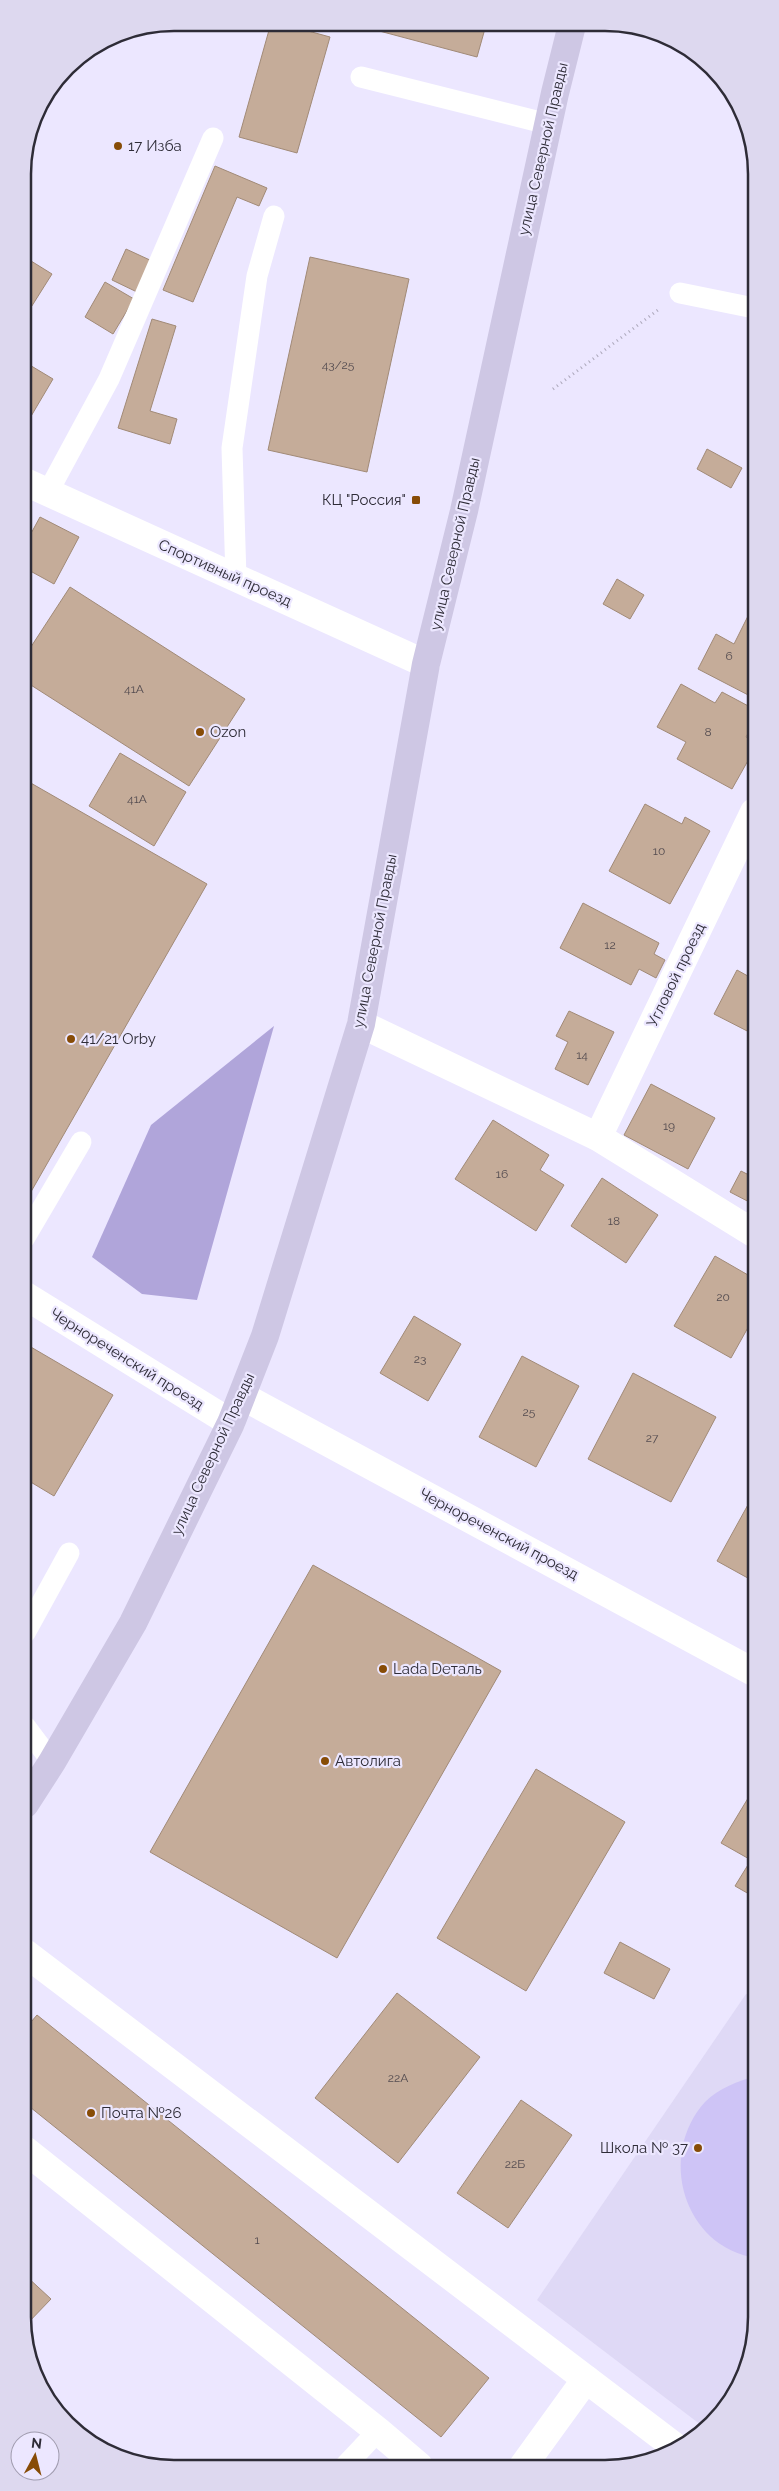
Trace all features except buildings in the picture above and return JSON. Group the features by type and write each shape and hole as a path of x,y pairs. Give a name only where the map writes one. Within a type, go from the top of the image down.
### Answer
{"main road":[{"name":"улица Северной Правды","path":"31,1794 133,1623 231,1423 265,1336 361,1024 426,664 464,511 548,124 571,31"}],"street":[{"name":"Спортивный проезд","path":"32,485 426,664"},
{"name":"Угловой проезд","path":"598,1137 748,825"},
{"path":"361,1024 598,1137 748,1229"},
{"name":"Чернореченский проезд","path":"31,1300 231,1423"},
{"name":"Чернореченский проезд","path":"242,1396 747,1666"},
{"path":"31,1958 671,2443"},
{"path":"31,2155 412,2460"},
{"path":"526,2460 586,2379"}],"lane":[{"path":"361,78 548,124"},
{"path":"48,492 109,379 213,138"},
{"path":"236,578 232,448 256,276 274,216"},
{"path":"680,293 748,307"},
{"path":"32,1226 81,1142"},
{"path":"31,1620 69,1553"},
{"path":"31,1734 52,1762"},
{"path":"351,2460 378,2431"}],"path":[{"path":"553,389 680,293"}],"shaded area":[{"path":"274,1026 197,1300 142,1294 92,1257 151,1125"},
{"name":"Школа № 37","path":"747,1994 747,2326 743,2354 729,2388 718,2404 699,2424 537,2300"},
{"path":"747,2079 747,2255 731,2250 710,2236 695,2218 685,2196 681,2172 682,2147 690,2123 705,2102 716,2093"}],"place":[{"name":"17 Изба","path":"118,146"},
{"name":"КЦ \"Россия\"","path":"416,500"},
{"name":"Ozon","path":"200,732"},
{"name":"41/21 Orby","path":"71,1039"},
{"name":"Lada Dеталь","path":"383,1669"},
{"name":"Автолига","path":"325,1761"},
{"name":"Почта №26","path":"91,2113"},
{"name":"Школа № 37","path":"698,2148"}]}
